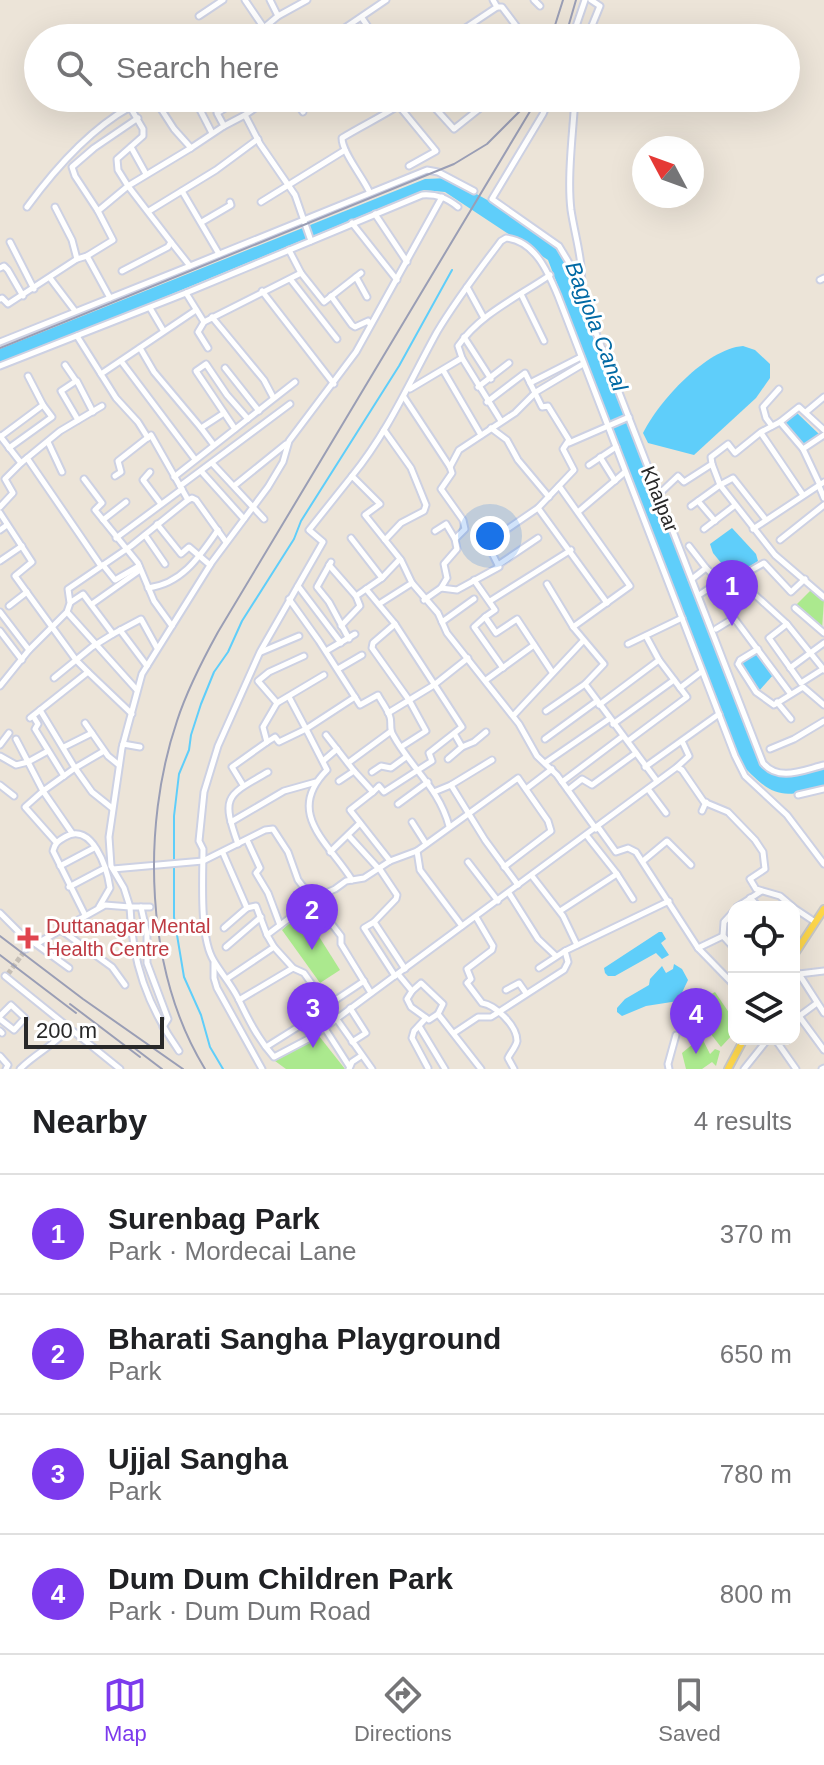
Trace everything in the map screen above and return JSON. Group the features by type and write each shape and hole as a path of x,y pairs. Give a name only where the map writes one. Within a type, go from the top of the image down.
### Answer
{"main road":[{"path":"800,940 824,909"},
{"path":"728,1069 741,1045"}],"street":[{"path":"199,16 223,0"},
{"path":"245,0 261,24"},
{"path":"270,0 278,16"},
{"path":"269,24 307,0"},
{"path":"354,24 386,0"},
{"path":"493,0 497,7"},
{"path":"534,0 540,6"},
{"path":"578,24 588,0 600,6 593,24"},
{"path":"472,24 497,7 502,7 515,24"},
{"path":"362,18 366,24"},
{"path":"27,207 71,155 104,124 122,112"},
{"path":"134,112 145,133 121,154 116,164 128,186 190,266"},
{"path":"163,112 191,148"},
{"path":"201,112 212,133"},
{"path":"219,112 224,126"},
{"path":"98,211 146,174 249,112"},
{"path":"369,191 359,169 345,150 342,138 388,112"},
{"path":"404,112 436,151 409,166"},
{"path":"439,112 456,129 476,112"},
{"name":"Khalpar","path":"544,112 492,199 559,246 568,261 763,763 775,774 783,775 824,765"},
{"path":"574,112 571,209 583,271 581,294"},
{"path":"245,115 301,207 310,240"},
{"path":"1,297 8,304 77,259 113,240 72,167 138,118"},
{"path":"149,211 258,139"},
{"path":"131,147 146,174"},
{"path":"261,202 345,150"},
{"path":"0,342 427,170 438,172 474,191"},
{"path":"182,191 219,254"},
{"path":"0,366 150,308 422,195 442,197 458,207"},
{"path":"234,486 289,441 334,384 356,352 442,197"},
{"path":"201,223 231,205 230,202"},
{"path":"55,207 72,240 77,259"},
{"path":"375,214 407,262"},
{"path":"352,223 397,280"},
{"path":"682,741 689,756 677,767 312,1037 274,1057 262,1068 217,988 203,909 203,849 199,841 208,773 260,652 323,542 309,530 369,454 406,394 439,329 467,287 501,241 510,237 541,259 550,275 701,672 745,776 787,815 824,864"},
{"path":"10,242 34,289"},
{"path":"122,271 168,247 171,242"},
{"path":"289,250 301,273 324,302 359,275 367,297"},
{"path":"87,256 110,298"},
{"path":"0,268 4,266 8,270 23,296"},
{"path":"208,348 198,332 204,322 301,273"},
{"path":"501,421 457,348 484,318 550,275"},
{"path":"50,278 75,311"},
{"path":"291,280 337,339"},
{"path":"467,287 484,318"},
{"path":"262,291 334,384"},
{"path":"186,293 204,322"},
{"path":"521,294 544,341"},
{"path":"331,296 352,325 355,327 368,321 370,324"},
{"path":"150,308 163,330"},
{"path":"101,374 196,310"},
{"path":"212,317 264,380 273,398"},
{"path":"77,336 148,438"},
{"path":"464,337 491,379"},
{"path":"140,348 154,372 213,444"},
{"path":"530,383 581,357"},
{"path":"406,394 462,358"},
{"path":"121,361 194,458"},
{"path":"478,387 509,363"},
{"path":"235,429 196,371 206,364 248,419"},
{"path":"450,467 459,450 521,408 536,392 583,364"},
{"path":"65,365 93,412"},
{"path":"225,368 259,411"},
{"path":"443,370 481,435"},
{"path":"487,402 525,373 542,407 548,406 569,443"},
{"path":"9,448 52,417 28,376"},
{"path":"76,381 61,391 78,420"},
{"path":"174,477 194,458 295,382"},
{"path":"772,426 763,407 779,389"},
{"path":"406,394 450,467 452,473 441,489 466,526 455,539"},
{"path":"806,412 824,397"},
{"path":"116,538 290,404"},
{"path":"21,463 0,437 43,405"},
{"path":"102,406 60,431 3,479 13,493 0,510 32,562 15,576 76,660 132,714"},
{"path":"803,449 824,432 799,407 735,453 728,444 711,457 720,485 734,506 775,555 824,597"},
{"path":"201,428 224,413"},
{"path":"498,565 487,543 538,508 574,470 563,449 569,443 629,417"},
{"path":"780,422 803,449 821,484 824,498"},
{"path":"491,428 507,440 518,460 549,497"},
{"path":"384,430 411,468 426,505 424,511 401,523 385,540"},
{"path":"761,432 803,495"},
{"path":"115,476 121,472 118,461 151,435 188,500"},
{"path":"179,1051 163,1027 134,957 130,907 113,869 109,837 119,765 137,690 147,666 210,565 283,462 289,441"},
{"path":"48,442 62,472"},
{"path":"589,465 616,447"},
{"path":"600,457 615,481"},
{"path":"27,458 115,580 140,568"},
{"path":"212,463 264,519"},
{"path":"658,495 678,476 684,482 712,464"},
{"path":"201,471 244,519"},
{"path":"150,472 143,480 161,504"},
{"path":"578,512 625,472"},
{"path":"352,476 380,504 365,515 400,559 412,583 447,633 513,716 537,756 552,769 616,852 630,848 643,861 698,948 728,979"},
{"path":"691,506 733,478 766,520"},
{"path":"84,479 102,503 95,510 140,568 148,588 172,626"},
{"path":"753,529 821,484"},
{"path":"559,486 630,586 573,627"},
{"path":"0,686 29,650 67,612 70,603 68,589 125,550 188,500 194,498 226,542"},
{"path":"698,501 715,521"},
{"path":"103,520 126,502"},
{"path":"780,540 824,505"},
{"path":"704,529 734,506"},
{"path":"538,508 607,603"},
{"path":"157,524 181,554 189,547 210,565"},
{"path":"424,600 441,588 447,578 444,564 457,549 446,524 435,531"},
{"path":"0,530 7,525"},
{"path":"148,588 177,578 200,557 218,530"},
{"path":"145,535 165,564"},
{"path":"351,538 382,578"},
{"path":"441,588 457,590 499,567 538,538"},
{"path":"0,561 22,546"},
{"path":"689,546 729,590 748,572 764,563 791,592 805,579"},
{"path":"490,601 571,550"},
{"path":"356,596 382,578 400,559"},
{"path":"341,626 360,606 356,596 330,564 317,587 329,602 341,626 349,639"},
{"path":"92,604 140,568"},
{"path":"692,579 706,568"},
{"path":"474,580 495,610 474,627 503,668"},
{"path":"699,595 720,581"},
{"path":"379,604 412,583"},
{"path":"546,711 585,684 604,664 573,627 547,584"},
{"path":"297,586 341,643"},
{"path":"366,589 395,624 462,724 461,730 429,753 432,761 384,792 379,786 350,810 390,861"},
{"path":"9,606 27,592"},
{"path":"753,593 787,624 824,669 801,683 769,638 787,624"},
{"path":"70,603 83,594 113,634"},
{"path":"289,599 360,705 378,695 391,718 390,732 441,802 449,826"},
{"path":"442,622 474,599"},
{"path":"795,608 824,633"},
{"path":"0,612 29,650"},
{"path":"67,612 137,690"},
{"path":"485,617 496,633 517,619 552,672"},
{"path":"628,644 682,618"},
{"path":"716,629 734,618 790,693"},
{"path":"54,678 95,646 141,619 157,648"},
{"path":"395,624 373,643 372,648 409,700 426,731 401,747"},
{"path":"120,630 147,666"},
{"path":"0,631 22,660"},
{"path":"326,651 355,634"},
{"path":"260,652 299,636"},
{"path":"562,782 687,697 659,660 646,636"},
{"path":"513,716 584,641"},
{"path":"790,668 824,643"},
{"path":"486,680 534,645"},
{"path":"758,649 740,660 738,666 756,692 772,704 803,687 824,705"},
{"path":"338,669 362,655"},
{"path":"277,703 258,681 269,672 304,656"},
{"path":"388,713 434,685 468,658"},
{"path":"545,739 659,660"},
{"path":"64,776 35,729 38,724 31,717 88,672"},
{"path":"680,688 701,672"},
{"path":"267,742 263,727 277,703 324,675"},
{"path":"545,763 674,680"},
{"path":"585,684 657,781"},
{"path":"289,697 327,770 316,782 310,796 311,819 321,841 341,862 352,881"},
{"path":"243,785 232,767 275,737 279,742 306,729 355,697"},
{"path":"777,702 791,719"},
{"path":"40,710 92,792 112,808"},
{"path":"645,767 720,714"},
{"path":"770,749 824,721"},
{"path":"85,723 111,760 119,765"},
{"path":"348,763 390,732"},
{"path":"448,759 486,732"},
{"path":"0,745 9,733"},
{"path":"64,747 92,733"},
{"path":"326,735 373,792"},
{"path":"455,735 462,747"},
{"path":"16,739 43,791 72,833"},
{"path":"123,744 140,747"},
{"path":"323,761 337,749"},
{"path":"0,756 16,765 48,751"},
{"path":"56,842 25,807 75,768 104,751"},
{"path":"568,790 582,779 592,785 636,753"},
{"path":"372,772 381,766 391,768 406,757"},
{"path":"433,792 451,785 492,760"},
{"path":"677,767 706,802 728,812 763,852 765,869 750,879 760,892 780,896 786,901"},
{"path":"526,789 552,769"},
{"path":"339,781 354,771"},
{"path":"238,844 227,811 233,794 268,772"},
{"path":"267,935 313,900 346,881 417,851 518,778 548,821 551,831 504,867"},
{"path":"231,822 284,791 316,782"},
{"path":"398,804 428,782"},
{"path":"0,785 14,796"},
{"path":"451,785 518,885"},
{"path":"648,789 666,813"},
{"path":"798,795 824,789"},
{"path":"702,811 706,802"},
{"path":"412,822 426,844"},
{"path":"330,852 360,823"},
{"path":"113,869 203,861 265,830 273,829 288,852 298,880 341,936 341,944 371,993"},
{"path":"85,915 53,851 56,842 72,833 82,833 105,868 110,888 98,909"},
{"path":"348,835 379,868 397,895 374,922 364,928 396,975 412,991"},
{"path":"587,836 633,899"},
{"path":"247,840 260,868 256,873 268,893 280,925"},
{"path":"643,861 667,841 691,865"},
{"path":"59,866 94,848"},
{"path":"417,851 420,870 462,926"},
{"path":"223,852 247,908"},
{"path":"468,862 498,901"},
{"path":"69,887 105,868"},
{"path":"560,911 617,874"},
{"path":"532,876 560,911 577,945"},
{"path":"746,901 760,892"},
{"path":"509,893 538,939 556,956"},
{"path":"750,898 753,901"},
{"path":"539,968 565,951 669,901"},
{"path":"224,928 254,904 274,947 293,968 304,973 372,1069"},
{"path":"26,949 105,905 150,907"},
{"path":"141,907 147,934 147,963 168,1019 163,1027"},
{"path":"800,912 815,922"},
{"path":"0,913 20,933 69,968"},
{"path":"226,947 262,916"},
{"path":"476,917 493,946 467,969 471,976 467,983 482,1003 491,1004 500,1011 516,1035 516,1044 508,1058 514,1069"},
{"path":"728,918 724,922 723,936 728,941"},
{"path":"374,922 405,969"},
{"path":"61,930 112,967 125,985"},
{"path":"698,948 723,936"},
{"path":"228,978 274,947"},
{"path":"454,1033 478,1017 491,1017 567,967 565,951"},
{"path":"214,963 228,978 274,1057"},
{"path":"239,1000 293,968"},
{"path":"800,972 824,971"},
{"path":"798,973 824,1013"},
{"path":"4,976 120,1069"},
{"path":"328,1005 364,981"},
{"path":"421,983 432,990 444,1005 438,1014 429,1020 407,1002 412,991 421,983"},
{"path":"506,990 519,983 526,993"},
{"path":"800,1016 820,1004"},
{"path":"11,1005 25,1018 14,1030 0,1018 11,1005"},
{"path":"350,1008 366,1033 352,1042"},
{"path":"438,1014 478,1068"},
{"path":"426,1018 412,1038 428,1068"},
{"path":"800,1023 824,1050"},
{"path":"266,1047 301,1025 312,1037"},
{"path":"419,1026 445,1069"},
{"path":"324,1027 349,1068 361,1056"},
{"path":"0,1056 7,1067 20,1069 69,1028"},
{"path":"669,1069 676,1035"},
{"path":"746,1068 763,1045"},
{"path":"779,1045 796,1069"}],"green space":[{"path":"812,589 824,599 822,630 796,605"},
{"path":"303,911 340,970 320,983 282,930"},
{"path":"715,992 728,1011 728,1039 721,1047 689,1006"},
{"path":"319,1036 345,1069 286,1069 275,1061"},
{"path":"699,1039 703,1040 710,1054 715,1049 720,1051 716,1066 712,1062 702,1069 686,1069 682,1053"}],"water":[{"path":"448,178 546,233 566,253 761,764 784,775 824,767 824,787 797,793 778,792 762,784 742,765 548,260 445,192 424,190 0,365 0,349 425,179"},
{"path":"743,346 755,350 770,364 770,378 756,398 694,455 648,443 643,433 672,392 714,356"},
{"path":"797,413 820,435 804,447 784,424"},
{"path":"732,528 756,554 758,561 730,574 713,553 710,544"},
{"path":"756,652 774,674 758,692 738,664"},
{"path":"659,932 666,939 661,943 669,955 662,959 656,953 615,976 605,973 604,968"},
{"path":"674,964 682,969 688,980 678,1001 646,1006 622,1016 617,1012 625,999 649,985 650,979 662,966 666,973 673,969"}],"waterway":[{"path":"223,1069 210,1047 201,1015 184,977 174,917 174,816 179,774 214,672 294,539 301,521 399,366 452,270"}],"tunnel":[{"path":"8,974 26,949"}],"railway":[{"path":"555,24 563,0"},
{"path":"569,24 576,0"},
{"path":"0,348 454,164 487,144 519,112"},
{"path":"205,1069 185,1030 170,988 160,944 155,898 154,852 158,806 165,762 177,721 195,676 218,632 530,112"},
{"path":"0,936 183,1069"},
{"path":"0,955 76,1013"},
{"path":"70,1004 140,1057"},
{"path":"133,1047 162,1069"}],"place":[{"name":"Surenbag Park","path":"732,626"},
{"name":"Duttanagar Mental Health Centre","path":"28,938"},
{"name":"Bharati Sangha Playground","path":"312,950"},
{"name":"Ujjal Sangha","path":"313,1048"},
{"name":"Dum Dum Children Park","path":"696,1054"}],"water label":[{"name":"Bagjola Canal","path":"597,326"}]}
